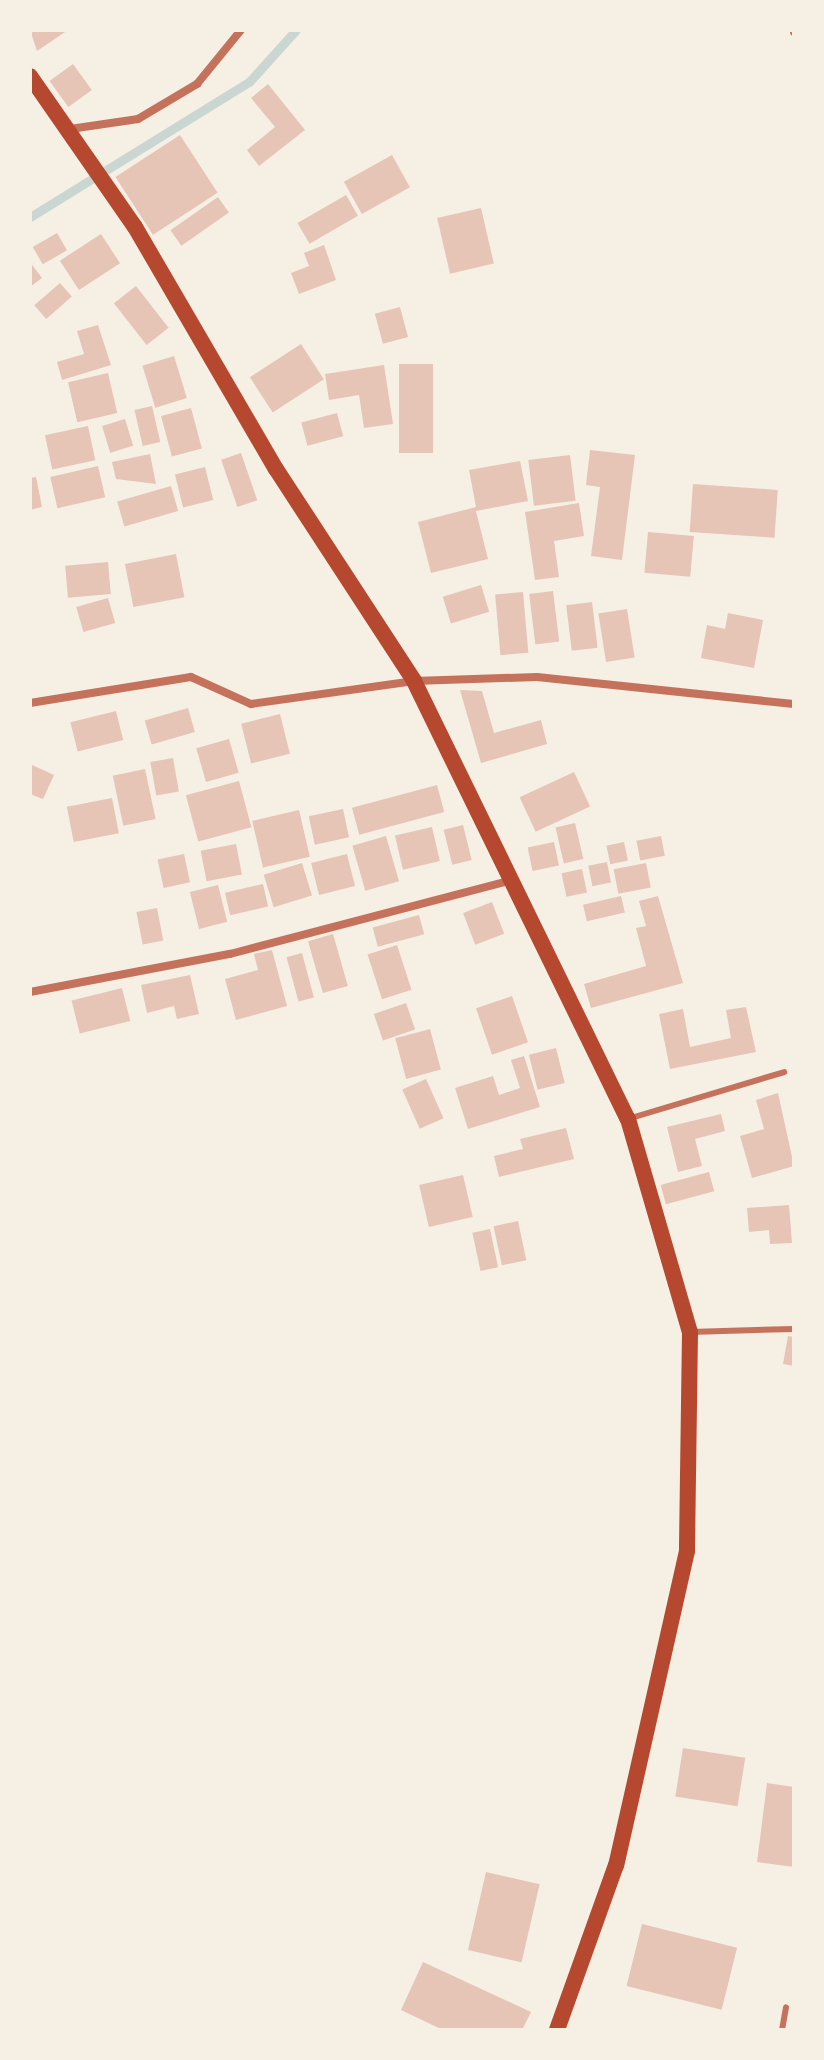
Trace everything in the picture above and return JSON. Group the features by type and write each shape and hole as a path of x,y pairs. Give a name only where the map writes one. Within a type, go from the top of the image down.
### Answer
{"main road":[{"path":"30,76 88,153 135,227 276,469 414,681 516,879 628,1119 690,1332 687,1551 616,1865 557,2030"}],"street":[{"path":"70,129 138,119 197,84 241,30"},
{"path":"30,703 179,677 251,704 414,681 537,677 794,704"},
{"path":"30,992 230,954 516,879"}],"lane":[{"path":"628,1119 784,1072"},
{"path":"690,1332 794,1329"},
{"path":"782,2030 786,2007"}],"building":[{"path":"30,30 68,30 37,51"},
{"path":"73,64 92,90 68,107 50,81"},
{"path":"268,84 305,130 259,166 247,150 275,127 251,98"},
{"path":"180,135 218,193 153,235 115,177"},
{"path":"392,155 410,187 362,214 344,182"},
{"path":"346,195 358,216 310,244 298,223"},
{"path":"218,197 229,213 181,246 170,230"},
{"path":"481,208 494,264 450,274 437,218"},
{"path":"57,233 67,250 43,264 33,247"},
{"path":"101,234 120,263 79,290 60,261"},
{"path":"324,245 336,280 299,294 291,273 309,266 304,253"},
{"path":"30,262 42,278 30,287"},
{"path":"60,283 72,297 46,319 34,305"},
{"path":"136,286 169,328 147,345 114,303"},
{"path":"400,307 408,337 383,344 375,314"},
{"path":"98,325 111,365 62,380 57,362 84,354 77,331"},
{"path":"301,344 324,379 273,412 250,377"},
{"path":"174,356 187,398 155,408 142,366"},
{"path":"399,364 433,364 433,453 399,453"},
{"path":"384,365 393,424 364,428 359,395 329,400 325,374"},
{"path":"108,373 117,413 77,422 68,382"},
{"path":"152,406 160,442 143,446 134,410"},
{"path":"191,408 202,449 172,457 161,416"},
{"path":"337,413 343,436 307,446 301,423"},
{"path":"125,419 133,446 110,453 102,426"},
{"path":"88,426 95,460 52,469 45,435"},
{"path":"590,450 635,455 622,560 591,556 600,487 586,485"},
{"path":"241,453 257,500 237,507 221,460"},
{"path":"150,454 156,484 116,479 112,462"},
{"path":"570,455 576,501 534,506 528,460"},
{"path":"520,461 528,501 476,511 488,559 431,573 418,522 476,507 469,470"},
{"path":"98,466 105,497 57,508 50,477"},
{"path":"205,467 213,500 183,507 175,474"},
{"path":"36,477 42,507 30,510 30,478"},
{"path":"693,484 778,490 774,538 690,532"},
{"path":"171,486 178,511 124,526 117,501"},
{"path":"579,503 584,536 554,541 559,577 535,580 525,512"},
{"path":"648,532 694,536 690,577 644,573"},
{"path":"176,554 184,597 133,607 125,564"},
{"path":"108,562 111,594 68,598 65,566"},
{"path":"481,585 489,612 451,623 443,597"},
{"path":"553,591 559,642 535,645 529,594"},
{"path":"523,592 528,653 500,655 495,594"},
{"path":"108,598 115,623 83,632 76,607"},
{"path":"592,602 598,648 572,651 566,605"},
{"path":"627,609 635,657 606,662 598,614"},
{"path":"728,613 763,620 754,668 701,658 707,625 725,629"},
{"path":"460,690 482,691 494,733 541,720 547,744 481,763"},
{"path":"188,708 195,732 152,744 145,720"},
{"path":"116,711 123,740 78,751 70,722"},
{"path":"280,714 290,754 251,763 241,724"},
{"path":"229,739 239,773 206,782 196,748"},
{"path":"173,758 179,791 156,795 150,762"},
{"path":"30,764 54,775 43,799 30,794"},
{"path":"145,769 156,819 123,826 113,776"},
{"path":"574,772 590,806 536,832 520,797"},
{"path":"239,781 251,827 198,842 186,795"},
{"path":"437,785 444,812 359,835 352,808"},
{"path":"112,798 119,833 74,842 67,807"},
{"path":"343,809 349,837 315,845 309,816"},
{"path":"299,810 310,857 263,868 252,821"},
{"path":"575,823 583,859 564,864 556,827"},
{"path":"463,825 472,860 452,865 444,830"},
{"path":"432,827 440,861 403,870 395,836"},
{"path":"386,836 399,881 365,891 352,846"},
{"path":"661,836 665,856 640,860 636,841"},
{"path":"554,842 559,865 533,871 528,848"},
{"path":"624,842 628,861 610,864 606,846"},
{"path":"236,844 242,874 207,881 201,851"},
{"path":"184,854 190,882 164,888 158,860"},
{"path":"347,854 355,886 319,895 311,863"},
{"path":"607,862 611,883 592,886 588,866"},
{"path":"302,863 312,896 274,907 264,875"},
{"path":"646,863 651,888 618,894 614,869"},
{"path":"582,869 587,892 566,897 561,873"},
{"path":"263,884 268,906 230,915 225,893"},
{"path":"218,885 227,922 199,929 190,892"},
{"path":"621,896 625,913 587,921 583,905"},
{"path":"658,896 683,983 591,1008 584,984 646,966 636,928 646,926 639,901"},
{"path":"492,902 504,934 475,945 463,913"},
{"path":"157,908 163,940 143,944 136,912"},
{"path":"419,915 424,934 378,947 373,927"},
{"path":"333,934 348,986 323,993 308,941"},
{"path":"397,945 412,990 382,999 368,955"},
{"path":"272,950 287,1006 236,1020 225,979 258,970 254,954"},
{"path":"302,953 314,997 298,1002 287,957"},
{"path":"190,975 199,1014 177,1019 174,1006 147,1013 141,985"},
{"path":"122,988 130,1021 80,1034 72,1001"},
{"path":"512,996 528,1042 492,1055 476,1008"},
{"path":"406,1003 415,1029 383,1041 374,1014"},
{"path":"746,1007 756,1052 670,1069 659,1014 683,1009 690,1047 731,1038 726,1010"},
{"path":"430,1029 441,1070 406,1079 395,1038"},
{"path":"556,1048 565,1083 538,1090 529,1055"},
{"path":"524,1056 540,1107 468,1129 455,1088 493,1076 499,1095 520,1088 511,1060"},
{"path":"426,1079 443,1118 420,1129 402,1090"},
{"path":"778,1093 794,1166 752,1178 740,1136 764,1129 756,1100"},
{"path":"721,1114 725,1131 695,1139 702,1166 678,1172 667,1127"},
{"path":"566,1128 574,1159 499,1177 494,1156 523,1149 520,1139"},
{"path":"709,1172 714,1191 666,1204 661,1185"},
{"path":"463,1175 473,1217 429,1227 419,1185"},
{"path":"789,1205 792,1243 770,1244 769,1230 749,1232 747,1208"},
{"path":"518,1221 526,1260 502,1265 494,1226"},
{"path":"490,1229 498,1267 481,1271 472,1233"},
{"path":"788,1336 794,1337 794,1366 783,1364"},
{"path":"683,1748 745,1758 738,1806 675,1796"},
{"path":"767,1783 794,1787 794,1867 757,1862"},
{"path":"486,1872 540,1884 522,1962 468,1950"},
{"path":"642,1924 737,1948 722,2010 627,1986"},
{"path":"423,1962 531,2012 522,2030 443,2030 401,2010"}],"waterway":[{"path":"30,217 249,82 296,30"}]}
